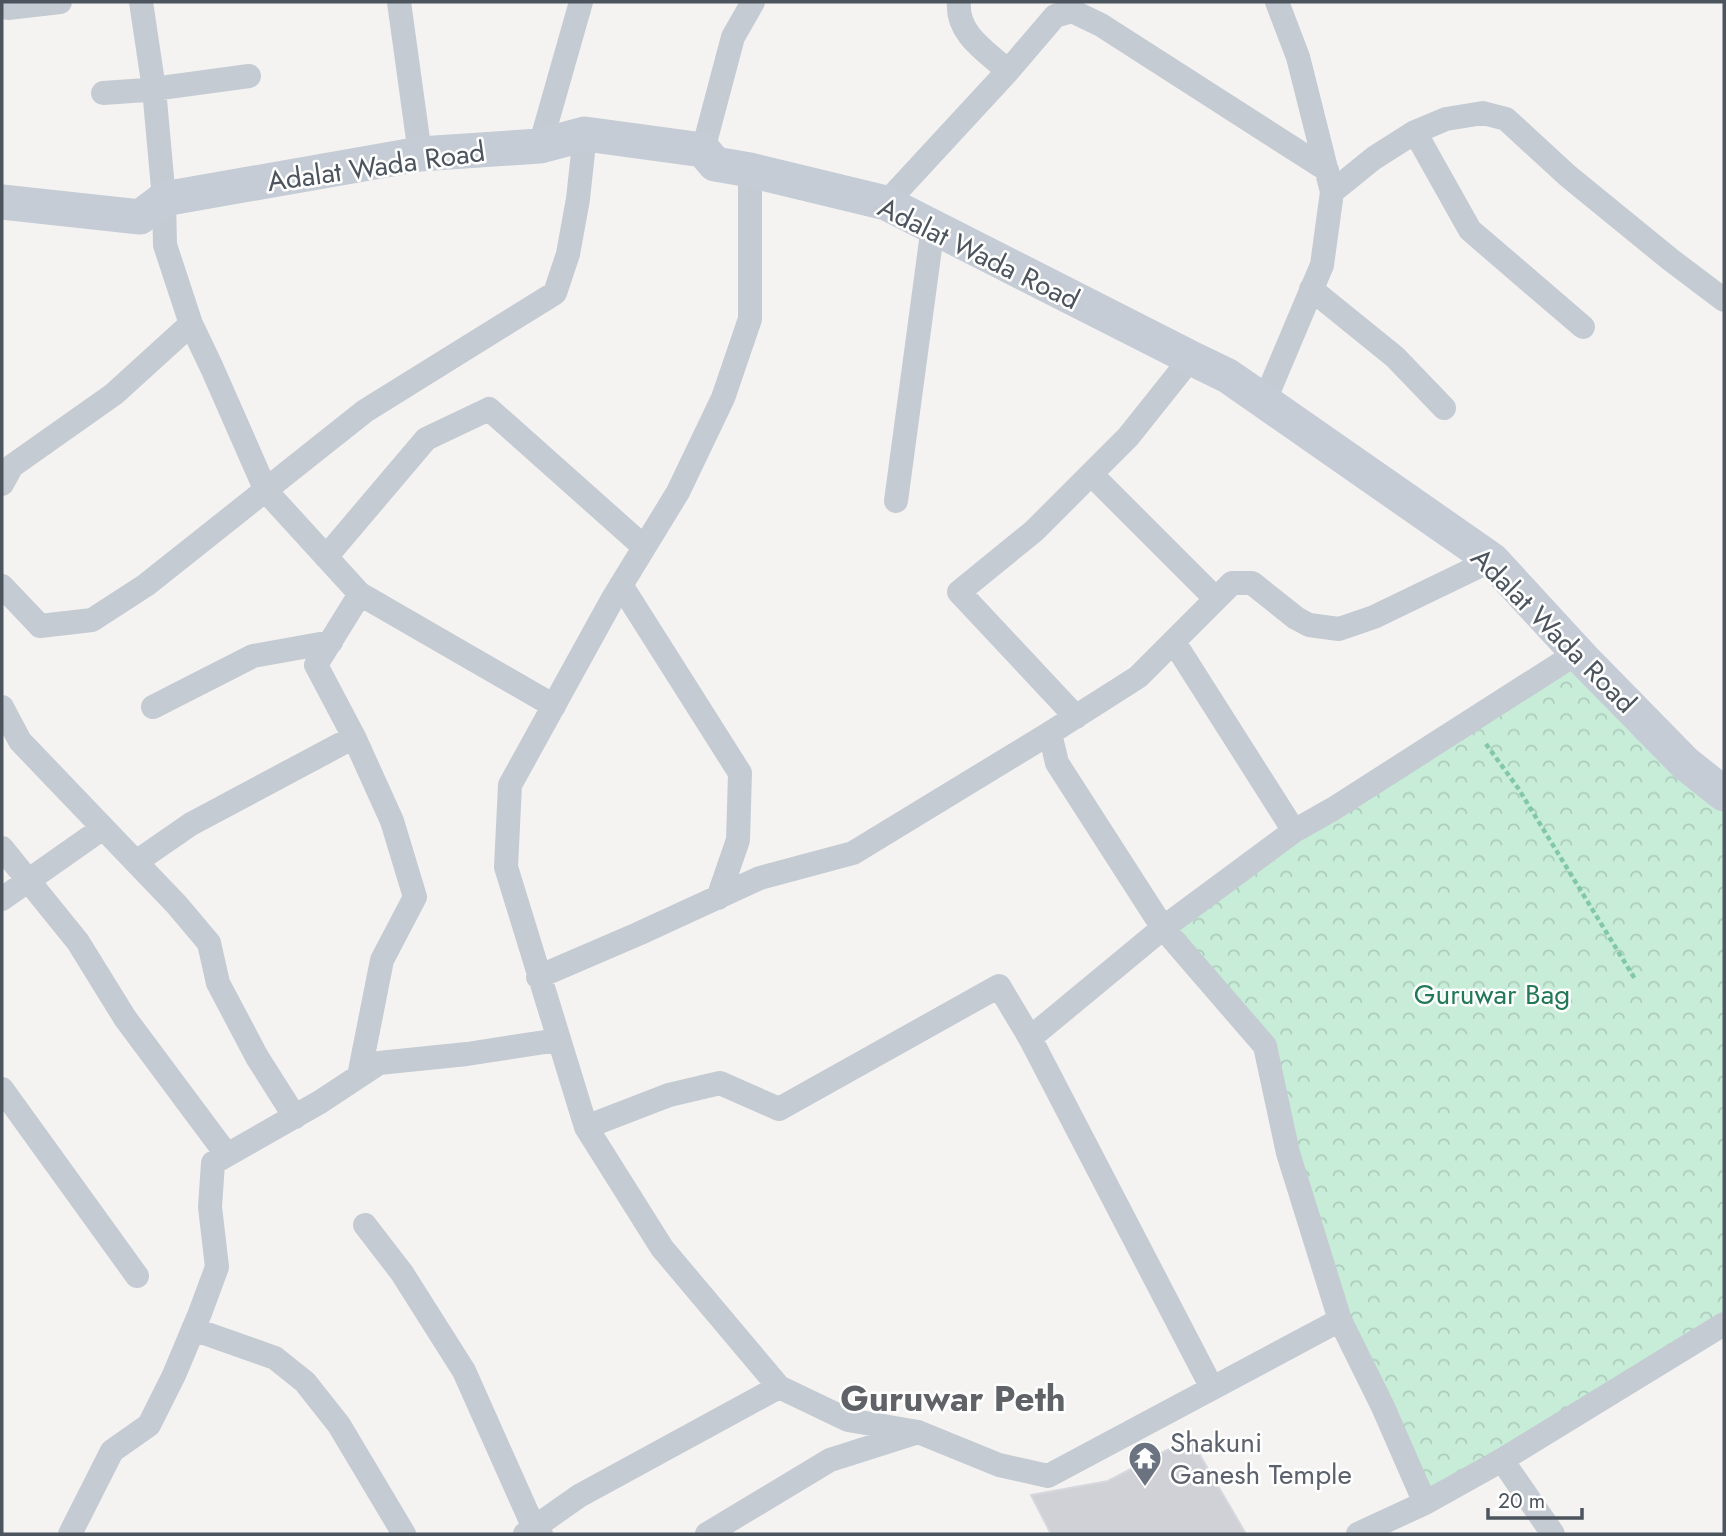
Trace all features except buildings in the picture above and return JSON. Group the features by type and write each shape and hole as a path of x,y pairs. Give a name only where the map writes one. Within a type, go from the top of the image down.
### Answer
{"main road":[{"name":"Adalat Wada Road","path":"2,202 140,217 164,199 420,154 540,146 584,134 703,150 715,164 886,203 1228,376 1265,400 1492,560 1577,653 1685,763 1724,793"}],"street":[{"path":"8,8 61,2"},
{"path":"141,2 154,89 164,199 165,245 191,324 266,491 360,594 554,706"},
{"path":"399,2 420,154"},
{"path":"540,146 581,2"},
{"path":"703,150 733,37 753,2"},
{"path":"959,2 961,24 970,37 1008,71"},
{"path":"1265,400 1322,265 1330,181 1298,57 1277,2"},
{"path":"886,203 1055,16 1072,11 1101,25 1330,181"},
{"path":"103,93 249,76"},
{"path":"1330,181 1415,132 1446,119 1483,113 1506,119 1568,176 1724,300"},
{"path":"1415,132 1470,230 1583,327"},
{"path":"2,586 40,626 92,620 146,585 365,411 555,293 568,254 578,200 584,134"},
{"path":"750,170 750,319 723,398 678,492 621,585 510,785 506,867 586,1127 662,1248 779,1387 848,1420 918,1432 999,1465 1048,1476 1340,1320"},
{"path":"896,501 933,226"},
{"path":"1311,289 1395,357 1444,408"},
{"path":"5,472 114,394 191,324"},
{"path":"1076,717 960,592 1034,531 1128,437 1191,358"},
{"path":"326,557 426,439 489,409 644,547"},
{"path":"1091,474 1216,599"},
{"path":"538,977 760,878 853,853 1138,677 1232,583 1252,583 1309,625 1339,629 1374,617 1492,560"},
{"path":"621,585 740,773 738,840 718,898"},
{"path":"359,1076 382,960 415,897 392,821 354,737 316,665 360,594"},
{"path":"153,707 253,656 331,642"},
{"path":"1174,642 1294,831"},
{"path":"1030,1038 1163,929 1294,831 1333,809 1577,653"},
{"path":"2,706 20,741 177,905 209,943 218,983 257,1057 295,1117"},
{"path":"1049,733 1056,763 1163,929 1265,1046 1288,1153 1340,1320 1384,1407 1425,1503"},
{"path":"136,862 191,824 354,737"},
{"path":"2,899 103,828"},
{"path":"2,848 78,942 124,1018 227,1155"},
{"path":"586,1127 668,1095 720,1083 779,1109 999,986 1030,1038 1212,1388"},
{"path":"70,1534 112,1451 149,1425 193,1329 217,1267 210,1207 214,1163 295,1117 379,1063 467,1054 558,1040"},
{"path":"2,1089 138,1276"},
{"path":"365,1225 402,1273 464,1371 533,1532 579,1496 779,1387"},
{"path":"1358,1534 1425,1503 1502,1460 1724,1324"},
{"path":"193,1329 275,1358 305,1382 339,1425 404,1534"},
{"path":"707,1534 830,1460 918,1432"},
{"path":"1502,1460 1553,1534"}],"path":[{"path":"1469,721 1518,788 1635,979"}],"green space":[{"name":"Guruwar Bag","path":"1585,661 1724,794 1724,1333 1425,1497 1340,1320 1265,1046 1169,936 1366,797"}],"place":[{"name":"Shakuni Ganesh Temple","path":"1145,1488"}],"district":[{"name":"Guruwar Peth","path":"953,1399"}]}
